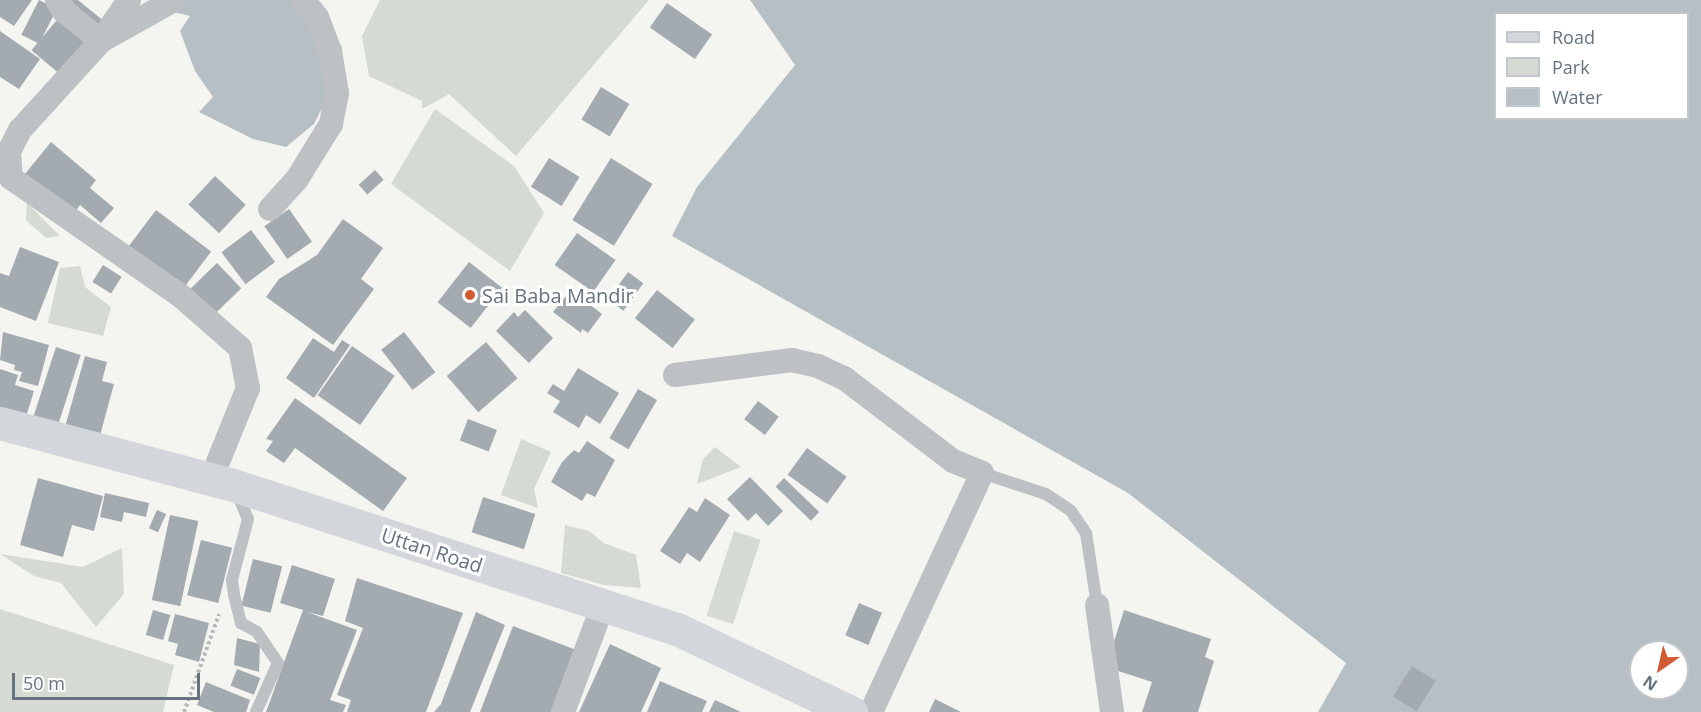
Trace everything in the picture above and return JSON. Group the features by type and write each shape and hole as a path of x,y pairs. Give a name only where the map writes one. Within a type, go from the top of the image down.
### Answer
{"main road":[{"name":"Uttan Road","path":"0,423 222,482 677,629 851,712"}],"street":[{"path":"57,0 64,11 101,41"},
{"path":"129,0 101,41 20,130 9,152 11,178 182,297 240,348 248,388 222,482"},
{"path":"101,41 174,0"},
{"path":"270,209 297,178 331,124 337,93 327,43 317,17 303,0"},
{"path":"675,375 792,360 818,366 844,378 953,461 982,473 871,712"},
{"path":"1097,604 1112,712"},
{"path":"563,712 603,606"}],"lane":[{"path":"982,473 1046,494 1071,511 1086,533 1097,604"},
{"path":"222,482 248,519 232,580 241,623 257,632 278,663 256,712"}],"path":[{"path":"184,712 232,580"}],"green space":[{"path":"380,0 649,0 516,156 449,94 422,109 422,101 369,76 362,36"},
{"path":"435,109 514,166 544,213 510,271 391,184"},
{"path":"27,203 60,236 46,238 26,220"},
{"path":"80,266 85,287 111,307 103,336 48,323 60,268"},
{"path":"521,439 551,452 534,489 538,508 501,495"},
{"path":"715,447 741,467 697,484 703,459"},
{"path":"565,525 589,531 604,543 636,555 641,588 604,585 561,573"},
{"path":"734,531 761,540 733,624 706,616"},
{"path":"122,548 124,594 96,627 61,583 34,576 0,554 83,567"},
{"path":"0,609 174,665 163,712 0,712"}],"water":[{"path":"171,0 291,0 308,19 322,58 328,96 314,124 286,147 253,139 199,112 213,97 195,71 180,31 190,16 165,10"},
{"path":"750,0 1701,0 1701,712 1318,712 1346,663 1128,493 672,236 697,187 795,65"}],"building":[{"path":"0,0 32,0 14,26 0,17"},
{"path":"39,0 57,9 39,44 21,35"},
{"path":"71,0 78,0 105,22 96,33"},
{"path":"667,3 712,35 695,59 650,28"},
{"path":"61,15 91,40 61,75 31,50"},
{"path":"0,31 40,59 19,89 0,77"},
{"path":"601,87 629,104 610,137 581,120"},
{"path":"51,142 96,180 90,188 114,208 101,223 80,205 73,214 25,174"},
{"path":"549,158 580,177 562,206 531,187"},
{"path":"611,158 653,184 614,246 572,220"},
{"path":"375,170 384,180 367,194 359,185"},
{"path":"215,176 246,205 219,233 188,205"},
{"path":"289,209 312,242 287,259 264,226"},
{"path":"156,210 211,252 184,287 129,246"},
{"path":"343,219 383,248 361,279 374,289 333,345 266,297 279,279 317,255"},
{"path":"251,230 275,262 246,284 221,252"},
{"path":"577,233 616,260 593,292 555,265"},
{"path":"20,247 59,262 36,321 0,307 0,273 9,276"},
{"name":"Sai Baba Mandir","path":"469,262 502,288 471,328 438,302"},
{"path":"217,263 241,288 215,314 190,289"},
{"path":"103,265 122,277 111,294 92,282"},
{"path":"628,272 643,283 623,311 608,300"},
{"path":"571,290 602,314 588,333 582,329 581,333 553,312"},
{"path":"657,290 695,320 673,348 635,318"},
{"path":"525,310 553,338 529,363 496,331 514,312 518,317"},
{"path":"3,332 49,345 38,386 19,381 22,372 14,370 15,365 0,360"},
{"path":"404,332 435,372 413,390 381,350"},
{"path":"313,338 334,352 342,340 350,345 314,398 286,378"},
{"path":"486,342 517,378 478,412 447,376"},
{"path":"352,346 395,376 360,425 318,395"},
{"path":"56,347 81,355 55,433 31,425"},
{"path":"85,356 107,362 102,381 114,384 98,443 63,434"},
{"path":"578,368 619,393 600,424 586,415 579,428 553,412 560,401 547,393 553,384 564,391"},
{"path":"0,369 18,375 15,385 34,391 24,423 0,416"},
{"path":"638,389 657,400 629,449 610,438"},
{"path":"295,398 407,478 383,511 295,448 284,463 266,451 273,441 266,439"},
{"path":"758,401 779,417 765,435 744,419"},
{"path":"468,419 497,430 489,452 460,440"},
{"path":"587,441 615,460 595,497 587,493 582,501 551,482 562,462 574,450 579,453"},
{"path":"807,448 847,477 827,503 788,475"},
{"path":"750,477 783,511 768,526 756,513 748,521 727,499"},
{"path":"38,478 103,496 94,531 72,525 63,557 20,545"},
{"path":"784,478 819,512 811,521 776,487"},
{"path":"105,493 149,503 146,517 124,512 122,522 100,517"},
{"path":"483,497 535,514 524,549 472,532"},
{"path":"705,498 730,515 700,562 687,553 680,564 660,551 689,507 697,512"},
{"path":"157,510 166,514 158,532 149,528"},
{"path":"170,515 198,521 180,606 152,600"},
{"path":"201,540 232,548 218,603 187,595"},
{"path":"253,559 282,566 270,613 241,606"},
{"path":"292,565 335,579 323,616 307,612 357,630 330,700 346,705 343,712 266,712 303,610 280,603"},
{"path":"357,578 463,613 426,712 347,712 351,700 337,695 363,628 345,621"},
{"path":"859,603 882,613 868,645 845,635"},
{"path":"153,610 170,615 163,640 146,635"},
{"path":"1124,610 1211,639 1205,657 1214,661 1198,712 1142,712 1152,682 1106,667"},
{"path":"476,612 505,625 470,712 434,712 441,704"},
{"path":"175,614 209,623 199,662 175,655 178,644 168,641"},
{"path":"513,626 579,651 556,712 480,712"},
{"path":"237,638 260,644 259,672 234,665"},
{"path":"610,644 661,668 641,712 579,712"},
{"path":"1412,666 1436,681 1417,711 1393,697"},
{"path":"237,669 260,678 254,695 231,686"},
{"path":"660,681 707,701 702,712 647,712"},
{"path":"206,682 250,700 246,712 214,712 197,705"},
{"path":"935,699 961,712 929,712"},
{"path":"715,700 741,712 709,712"}],"place":[{"name":"Sai Baba Mandir","path":"470,295"}]}
